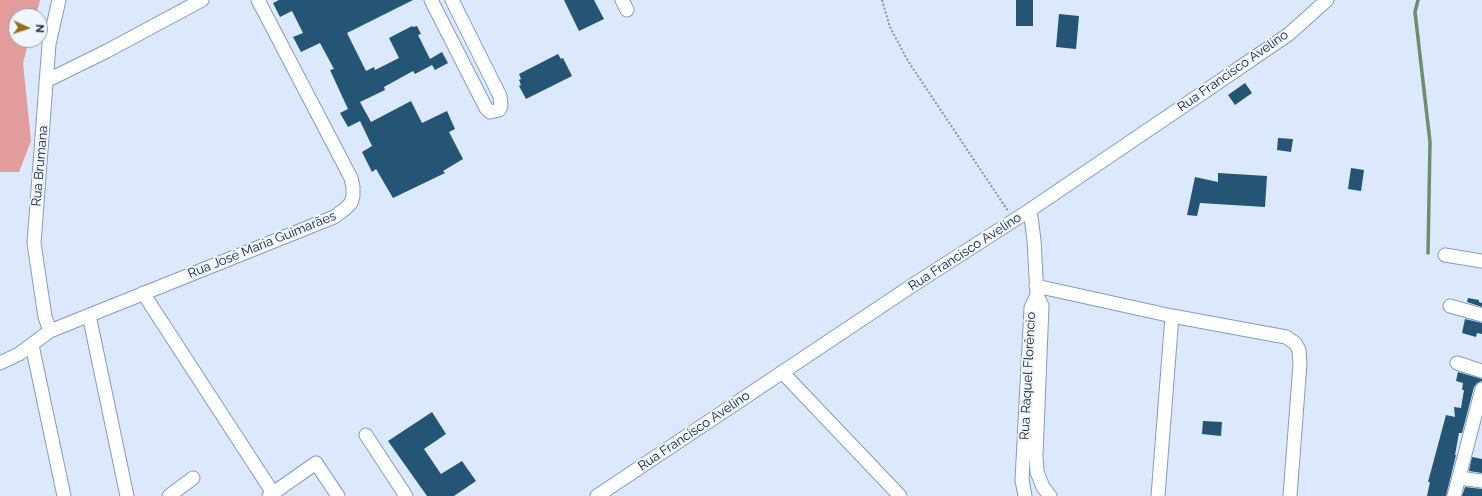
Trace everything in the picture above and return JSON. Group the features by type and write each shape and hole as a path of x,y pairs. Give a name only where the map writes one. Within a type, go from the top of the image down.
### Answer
{"street":[{"name":"Rua Brumana","path":"50,331 45,317 34,243 49,44 59,0"},
{"path":"46,80 94,57 202,0"},
{"name":"Rua José Maria Guimarães","path":"0,363 19,354 50,331 334,217 351,203 353,187 351,178 258,0"},
{"path":"431,0 486,108 490,112 499,110 501,106 500,96 452,0"},
{"name":"Rua Francisco Avelino","path":"597,496 782,372 1030,210 1289,34 1327,0"},
{"path":"1030,210 1034,240 1036,291 1286,337 1295,343 1299,350 1300,364 1290,496"},
{"path":"1446,255 1482,261"},
{"name":"Rua Raquel Florêncio","path":"1025,496 1022,480 1031,308 1036,291"},
{"name":"Rua Raquel Florêncio","path":"1036,291 1042,306 1036,455 1037,472 1043,487 1050,496"},
{"path":"143,293 271,495 316,463 338,496"},
{"path":"1450,306 1482,315"},
{"path":"88,315 127,496"},
{"path":"1158,496 1172,316"},
{"path":"32,345 64,496"},
{"path":"1457,364 1482,371"},
{"path":"782,372 900,496"},
{"path":"1454,496 1482,389"},
{"path":"366,434 406,496"},
{"path":"168,496 193,478"},
{"path":"1459,478 1482,481"}],"path":[{"path":"882,0 890,27 908,61 1014,220"}],"shaded area":[{"path":"0,0 40,0 38,8 8,8 8,48 27,48 23,63 31,141 19,172 0,172"}],"building":[{"path":"279,0 413,0 347,33 366,71 374,67 375,70 399,58 389,38 412,26 417,26 421,34 418,35 430,59 442,52 448,63 435,70 432,65 415,74 413,71 384,87 385,90 360,102 371,122 411,101 422,123 447,111 455,129 449,132 463,159 443,171 445,173 393,198 376,169 372,172 362,152 372,146 360,121 348,127 340,113 348,109 330,70 334,69 320,43 301,52 293,37 303,33 292,11 280,17 273,3"},
{"path":"564,0 594,0 604,19 579,31"},
{"path":"1016,0 1033,0 1033,26 1016,26"},
{"path":"1059,14 1079,16 1076,49 1056,47"},
{"path":"558,54 561,59 563,58 572,76 526,99 519,86 521,85 519,80 521,79 519,74"},
{"path":"1245,83 1252,93 1235,105 1228,95"},
{"path":"1278,138 1293,139 1291,152 1277,150"},
{"path":"1351,168 1364,170 1361,191 1348,189"},
{"path":"1218,173 1267,176 1265,207 1200,203 1197,216 1187,215 1195,177 1218,182"},
{"path":"1468,298 1479,300 1479,302 1482,303 1482,307 1467,302"},
{"path":"1465,319 1482,323 1482,334 1477,333 1476,337 1462,333"},
{"path":"1458,372 1482,379 1482,381 1477,383 1474,387 1462,433 1459,433 1456,455 1446,496 1427,496 1430,482 1428,482 1446,415 1455,417 1454,407 1461,408 1464,390 1462,390 1463,383 1456,381"},
{"path":"432,412 446,434 424,449 441,474 462,461 476,481 454,496 427,496 388,441"},
{"path":"1203,421 1222,422 1221,436 1202,434"},
{"path":"1472,457 1482,459 1482,473 1469,471"},
{"path":"1465,487 1482,489 1482,496 1462,496"}],"waterway":[{"path":"1418,0 1415,12 1430,142 1428,253"}]}
